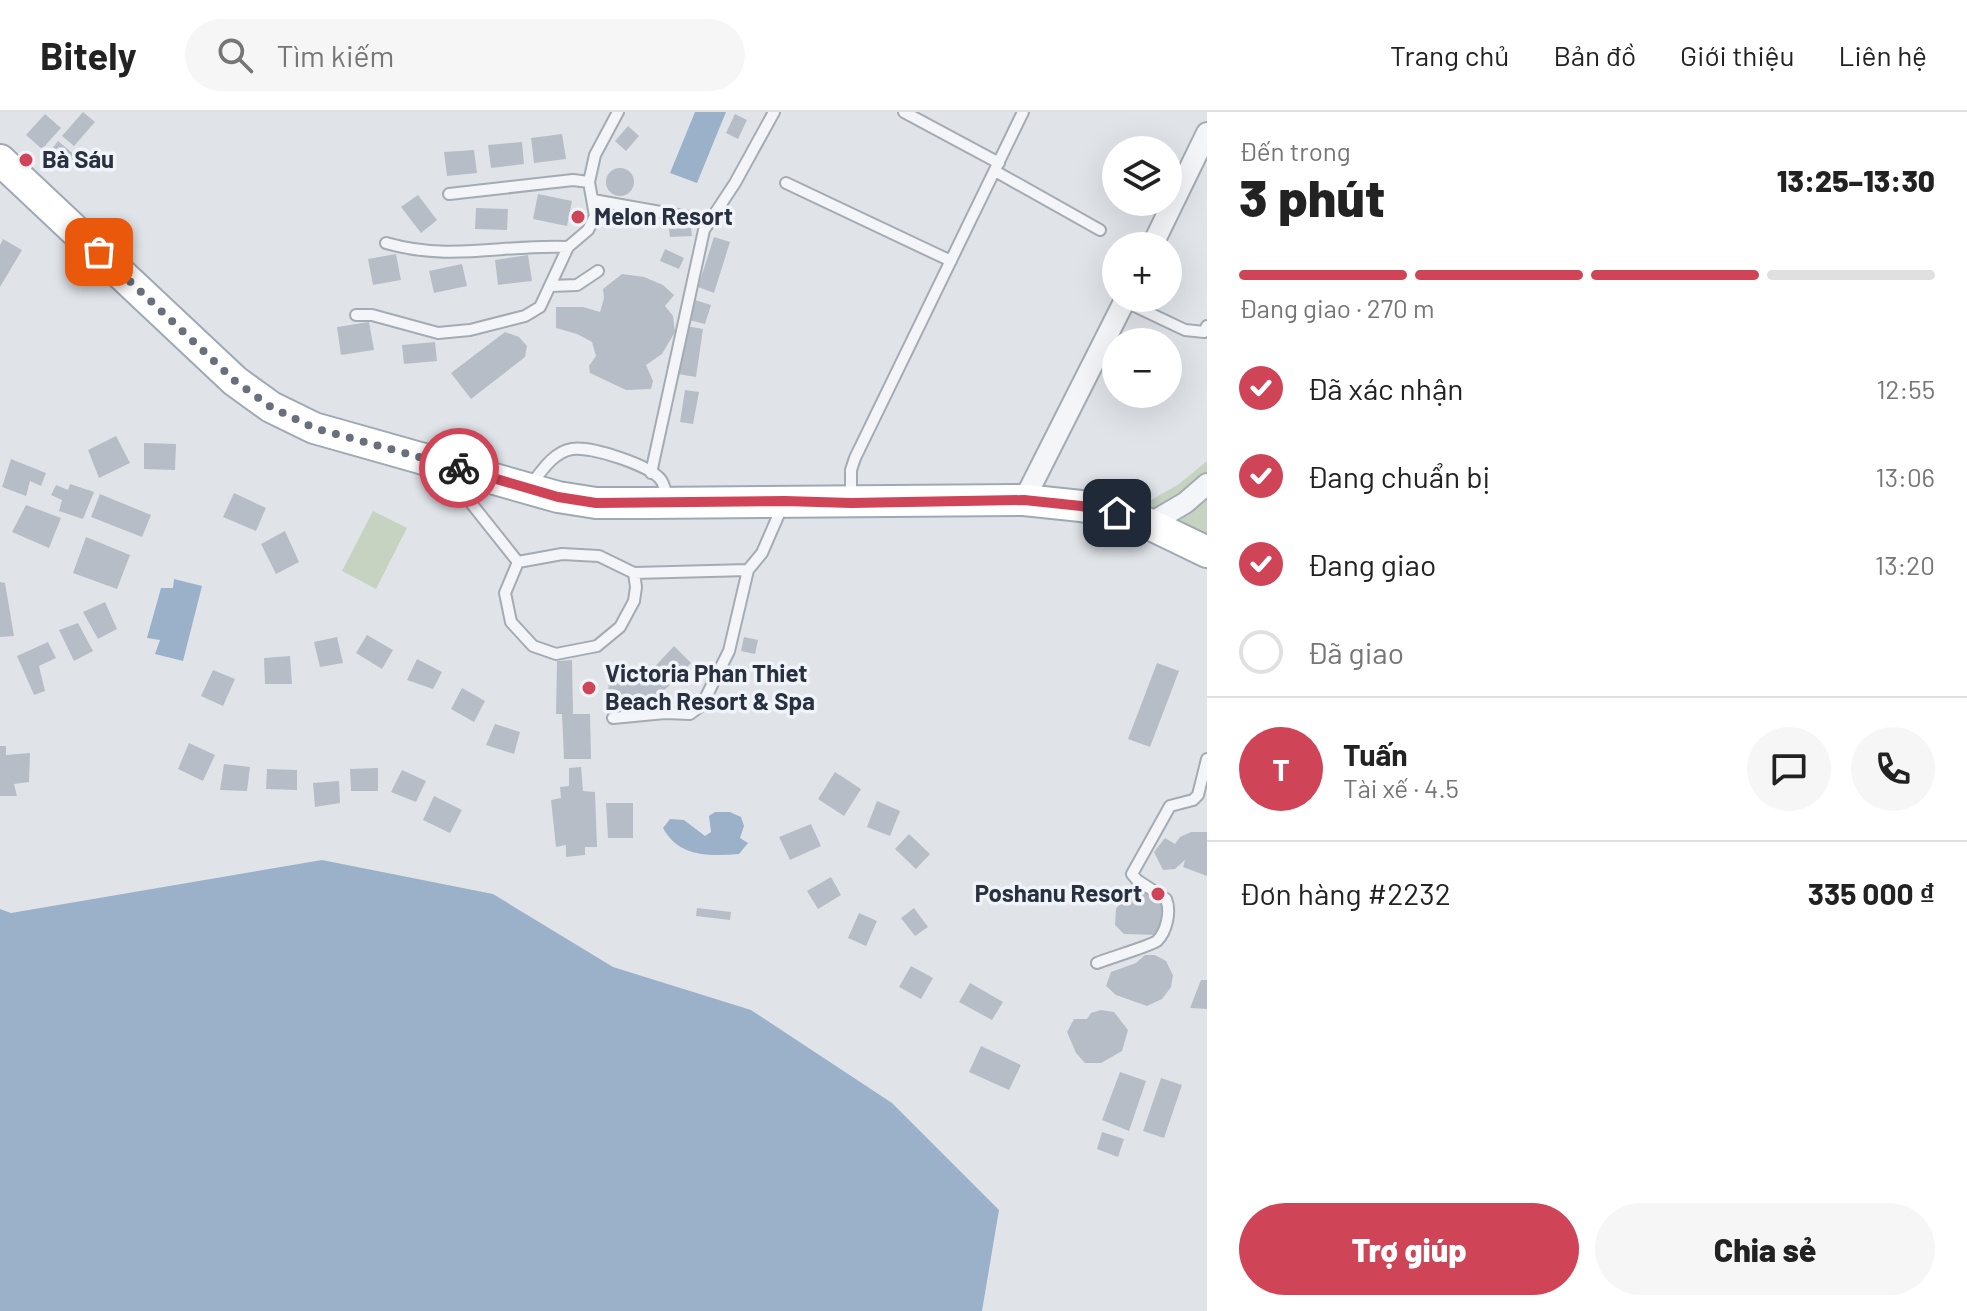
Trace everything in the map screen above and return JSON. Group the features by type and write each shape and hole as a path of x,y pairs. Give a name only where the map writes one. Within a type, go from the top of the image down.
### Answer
{"main road":[{"path":"3,168 235,381 271,407 314,428 558,497 596,503 1024,500 1117,513 1149,524 1207,552"}],"street":[{"path":"1159,232 1207,133"},
{"path":"1024,500 1119,312"},
{"path":"1149,524 1185,503 1207,484"}],"lane":[{"path":"356,315 372,315 438,333 470,330 525,316 540,307 568,247 588,230 595,216 589,182 595,155 618,112"},
{"path":"651,473 704,230 735,183 774,112"},
{"path":"904,112 1100,230"},
{"path":"851,503 851,470 855,458 1023,112"},
{"path":"449,194 573,180 589,182"},
{"path":"786,183 951,261"},
{"path":"593,200 711,221"},
{"path":"386,243 431,253 453,254 544,246 568,247"},
{"path":"551,286 577,285 598,271"},
{"path":"1149,312 1185,330 1204,332 1207,326"},
{"path":"528,488 553,458 572,449 602,453 637,464 660,479 669,503"},
{"path":"462,469 471,503 518,562"},
{"path":"613,718 690,714 702,705 729,651 748,570 762,553 785,501"},
{"path":"518,562 562,554 599,556 634,573 748,570"},
{"path":"518,562 505,593 511,622 533,646 556,654 597,646 620,627 634,601 634,573"},
{"path":"1097,963 1155,943 1162,933 1167,916 1166,899 1132,874 1170,806 1193,800 1198,795 1207,759"}],"green space":[{"path":"1207,461 1207,539 1180,520 1139,507 1179,484"},
{"path":"373,511 407,528 376,589 342,571"}],"water":[{"path":"695,112 726,112 697,183 670,173"},
{"path":"174,579 202,586 183,661 155,654 160,640 147,638 161,588 173,588"},
{"path":"715,812 730,812 741,817 744,826 740,838 748,843 739,854 707,855 687,850 670,838 663,828 670,819 684,820 705,836 711,832 709,816"},
{"path":"322,860 493,894 613,967 751,1010 892,1103 999,1210 982,1311 0,1311 0,909 11,913"}],"building":[{"path":"83,112 95,122 74,146 62,136"},
{"path":"45,114 61,128 42,149 26,135"},
{"path":"735,114 747,120 738,139 726,133"},
{"path":"628,126 639,136 626,151 615,141"},
{"path":"562,134 566,159 534,163 531,138"},
{"path":"58,141 76,156 65,168 48,154"},
{"path":"522,142 524,164 491,168 488,145"},
{"path":"474,150 477,173 447,176 444,152"},
{"path":"620,168 630,172 634,182 630,192 620,196 610,192 606,182 610,172"},
{"path":"538,194 572,201 567,226 533,219"},
{"path":"418,195 437,220 421,233 401,207"},
{"path":"476,208 508,209 507,230 475,229"},
{"path":"691,228 692,236 670,237 669,229"},
{"path":"714,237 730,242 714,293 698,287"},
{"path":"3,239 22,250 0,287 0,245"},
{"path":"665,249 684,258 679,269 660,261"},
{"path":"396,254 401,280 373,285 368,259"},
{"path":"528,255 532,281 498,285 495,260"},
{"path":"462,264 467,286 434,293 429,271"},
{"path":"622,274 644,277 663,285 674,295 665,306 673,316 675,332 662,354 646,365 653,381 651,389 626,390 590,373 589,366 596,356 592,342 556,328 556,307 583,307 600,312 603,289"},
{"path":"695,300 711,305 705,324 689,320"},
{"path":"369,322 374,350 341,355 337,327"},
{"path":"686,326 703,329 696,377 678,374"},
{"path":"505,332 519,337 527,346 525,357 471,399 451,373"},
{"path":"435,342 437,361 404,364 402,345"},
{"path":"685,390 699,392 693,424 680,422"},
{"path":"116,436 130,463 99,478 88,450"},
{"path":"144,443 176,444 175,470 144,469"},
{"path":"11,459 46,473 41,486 30,481 26,496 2,487"},
{"path":"70,484 94,492 83,519 59,511 62,500 51,495 56,485 68,490"},
{"path":"234,493 266,508 256,531 223,517"},
{"path":"100,494 151,515 142,537 91,517"},
{"path":"26,505 61,518 49,548 12,532"},
{"path":"285,531 299,562 276,574 261,544"},
{"path":"86,537 130,555 117,589 73,573"},
{"path":"0,582 5,583 14,636 0,637"},
{"path":"105,602 117,629 98,639 83,612"},
{"path":"78,623 93,651 74,661 59,630"},
{"path":"367,635 393,650 382,669 356,653"},
{"path":"337,637 343,663 320,667 314,642"},
{"path":"744,637 758,640 755,654 741,651"},
{"path":"48,642 56,658 39,666 45,691 34,695 17,656"},
{"path":"674,646 691,663 654,701 609,700 608,673 648,674"},
{"path":"290,656 292,684 265,684 264,658"},
{"path":"417,659 442,672 433,689 407,680"},
{"path":"572,660 573,714 590,714 591,759 564,759 562,714 556,714 557,661"},
{"path":"1157,663 1179,671 1150,747 1128,739"},
{"path":"213,670 235,679 223,706 201,696"},
{"path":"462,688 485,701 474,722 451,709"},
{"path":"495,724 520,732 514,754 486,745"},
{"path":"189,743 215,755 203,781 178,769"},
{"path":"0,746 6,746 6,755 30,753 29,782 14,784 17,796 0,796"},
{"path":"224,764 250,767 247,791 220,790"},
{"path":"581,767 583,791 595,792 597,847 585,847 585,855 566,857 566,845 556,847 551,800 561,798 560,787 569,786 569,768"},
{"path":"378,768 378,791 351,791 350,769"},
{"path":"267,769 297,770 297,790 266,789"},
{"path":"402,770 426,781 416,802 391,792"},
{"path":"835,772 861,789 844,816 818,799"},
{"path":"339,781 340,803 315,807 313,783"},
{"path":"434,796 462,810 450,833 423,820"},
{"path":"877,801 900,811 890,836 867,827"},
{"path":"606,803 633,803 633,838 608,838"},
{"path":"811,824 821,846 790,860 779,837"},
{"path":"1191,832 1207,832 1207,876 1183,867 1185,860 1175,869 1163,870 1154,852 1165,838 1175,844 1180,837"},
{"path":"909,834 930,854 916,869 895,849"},
{"path":"831,877 841,895 818,909 807,891"},
{"path":"1139,885 1163,899 1165,915 1159,935 1124,934 1115,925 1116,909"},
{"path":"697,908 731,912 730,920 696,916"},
{"path":"914,908 928,927 915,936 901,918"},
{"path":"859,913 877,921 866,946 848,938"},
{"path":"1145,955 1155,955 1166,961 1173,975 1171,987 1162,999 1147,1006 1116,995 1106,986 1111,972 1136,963"},
{"path":"911,966 933,978 921,999 899,987"},
{"path":"1201,980 1207,980 1207,1009 1190,1008"},
{"path":"970,983 1003,1002 992,1020 959,1002"},
{"path":"1101,1010 1114,1012 1128,1030 1122,1051 1101,1063 1085,1063 1076,1053 1067,1032 1074,1019 1087,1019 1091,1013"},
{"path":"981,1046 1021,1065 1009,1090 969,1072"},
{"path":"1120,1072 1146,1081 1129,1131 1102,1120"},
{"path":"1161,1078 1182,1085 1164,1138 1143,1131"},
{"path":"1102,1132 1124,1139 1118,1157 1097,1149"}],"way so far":[{"path":"99,252 235,381 271,407 314,428 459,468"}],"place":[{"name":"Bà Sáu","path":"26,160"},
{"name":"Melon Resort","path":"578,217"},
{"name":"Victoria Phan Thiet Beach Resort & Spa","path":"589,688"},
{"name":"Poshanu Resort","path":"1158,894"}],"route":[{"path":"459,468 558,497 596,503 1024,500 1117,513"}]}
